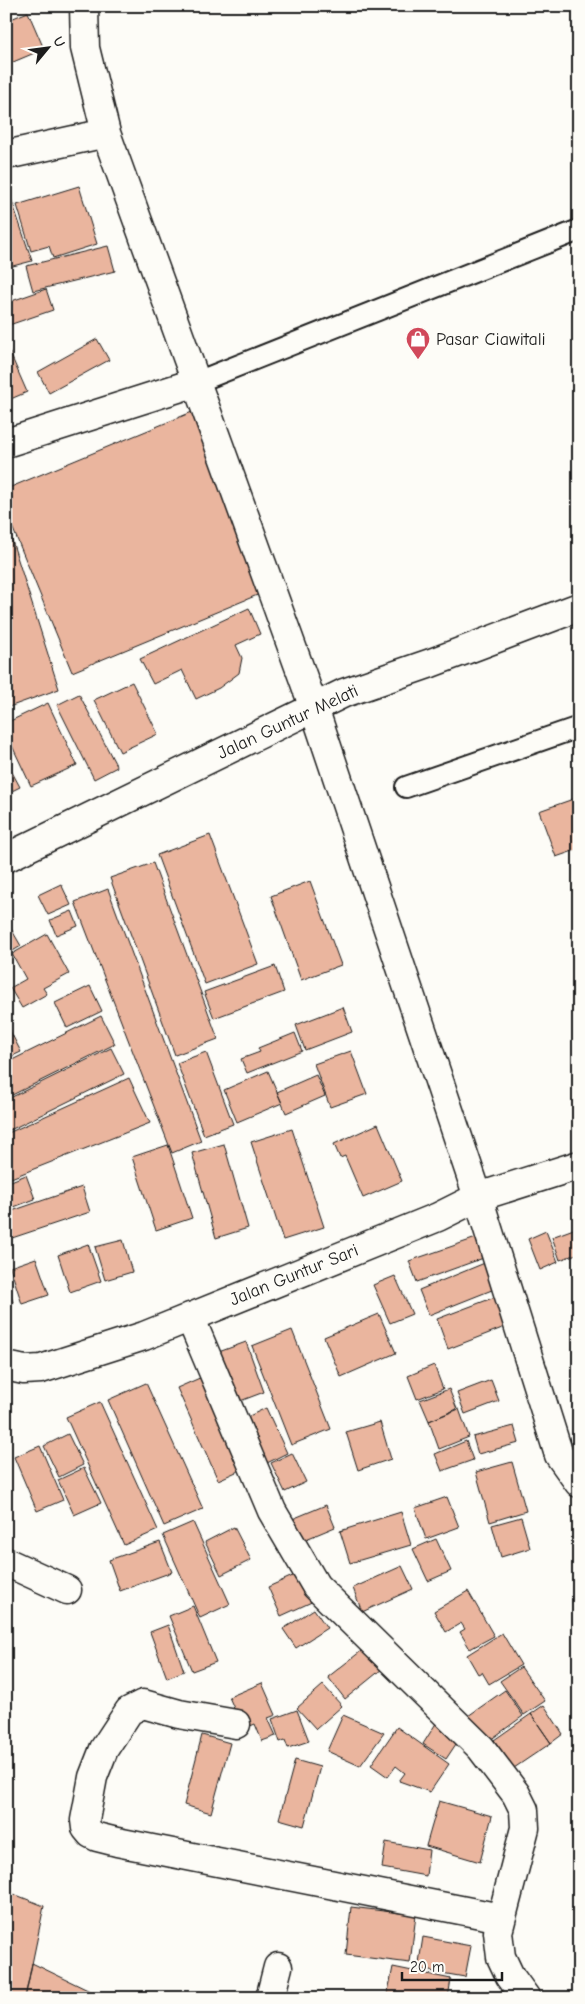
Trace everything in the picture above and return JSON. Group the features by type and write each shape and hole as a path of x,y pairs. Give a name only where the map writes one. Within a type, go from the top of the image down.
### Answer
{"street":[{"path":"84,6 85,48 106,133 314,708 478,1197 559,1456 579,1482"},
{"path":"6,155 106,133"},
{"path":"6,444 197,382"},
{"name":"Jalan Guntur Melati","path":"6,858 344,693 578,609"},
{"name":"Jalan Guntur Sari","path":"6,1366 24,1370 41,1369 144,1336 438,1217 478,1197 579,1165"},
{"path":"190,1317 272,1511 316,1586 481,1748 516,1794 524,1810 525,1828 498,1932 501,1957 510,1976 526,1998"},
{"path":"6,1562 67,1590"},
{"path":"236,1724 179,1714 143,1704 129,1711 104,1749 93,1777 85,1820 86,1828 97,1837 117,1842 501,1918"},
{"path":"270,1998 278,1967"}],"lane":[{"path":"197,382 579,230"},
{"path":"406,787 579,727"}],"building":[{"path":"28,12 44,49 6,65 6,21"},
{"path":"79,186 97,244 53,258 49,246 31,251 17,205"},
{"path":"11,198 32,261 9,267 6,259 6,200"},
{"path":"108,246 115,271 33,291 26,266"},
{"path":"46,289 53,310 9,325 6,316 6,303"},
{"path":"97,339 109,360 49,393 38,372"},
{"path":"6,344 27,392 6,401"},
{"path":"192,412 267,591 72,672 6,512 6,489"},
{"path":"6,522 59,689 6,708"},
{"path":"249,608 260,634 236,645 242,658 239,673 219,688 196,699 182,670 153,684 140,659"},
{"path":"132,682 158,734 120,752 94,700"},
{"path":"79,694 117,767 94,779 57,705"},
{"path":"48,703 77,765 31,786 6,733 6,723"},
{"path":"6,761 20,787 6,794"},
{"path":"579,797 579,849 556,857 539,811"},
{"path":"210,835 258,964 205,984 157,855"},
{"path":"153,863 218,1039 175,1055 110,878"},
{"path":"310,881 341,965 301,980 271,896"},
{"path":"61,884 71,905 48,915 38,895"},
{"path":"108,889 201,1141 172,1153 75,902"},
{"path":"72,911 78,926 56,935 50,920"},
{"path":"6,920 21,946 6,955"},
{"path":"47,934 69,974 43,988 47,994 22,1008 10,988 26,979 12,954"},
{"path":"275,966 284,992 214,1018 204,992"},
{"path":"90,986 102,1011 67,1028 55,1003"},
{"path":"343,1007 352,1032 305,1050 296,1025"},
{"path":"101,1016 115,1044 6,1098 6,1063"},
{"path":"6,1023 21,1052 6,1059"},
{"path":"295,1033 302,1051 247,1073 241,1059 260,1052 258,1048"},
{"path":"111,1048 124,1074 6,1132 6,1100"},
{"path":"351,1051 367,1094 330,1107 314,1064"},
{"path":"206,1052 233,1124 204,1135 177,1063"},
{"path":"268,1071 282,1103 237,1122 224,1090"},
{"path":"316,1075 325,1096 286,1113 277,1092"},
{"path":"129,1078 150,1123 6,1180 6,1134"},
{"path":"378,1124 402,1181 363,1198 345,1156 340,1158 334,1144"},
{"path":"292,1129 324,1227 283,1240 251,1142"},
{"path":"224,1144 248,1228 216,1238 192,1153"},
{"path":"168,1145 192,1218 156,1230 132,1157"},
{"path":"26,1175 35,1199 6,1210 6,1183"},
{"path":"82,1187 90,1212 12,1238 6,1221 6,1213"},
{"path":"579,1227 579,1253 560,1260 552,1237"},
{"path":"546,1231 558,1262 540,1270 528,1239"},
{"path":"482,1236 489,1256 417,1282 409,1261"},
{"path":"123,1240 132,1272 105,1280 95,1247"},
{"path":"88,1244 101,1281 70,1292 58,1255"},
{"path":"36,1258 49,1295 22,1304 10,1267"},
{"path":"492,1260 502,1286 429,1315 419,1290"},
{"path":"395,1276 412,1314 390,1323 373,1285"},
{"path":"6,1282 13,1302 6,1304"},
{"path":"503,1294 515,1323 448,1349 437,1319"},
{"path":"379,1314 396,1353 341,1377 324,1337"},
{"path":"292,1330 331,1429 291,1445 252,1346"},
{"path":"246,1342 264,1392 235,1403 216,1353"},
{"path":"434,1365 443,1389 417,1399 408,1376"},
{"path":"211,1373 252,1465 218,1480 177,1388"},
{"path":"491,1380 499,1401 465,1414 457,1393"},
{"path":"146,1383 203,1509 164,1526 108,1400"},
{"path":"449,1389 457,1409 429,1421 420,1400"},
{"path":"100,1402 158,1530 124,1545 66,1417"},
{"path":"266,1408 287,1453 267,1463 245,1418"},
{"path":"459,1409 469,1437 439,1449 429,1421"},
{"path":"380,1422 391,1459 358,1470 346,1432"},
{"path":"514,1426 519,1443 478,1454 473,1437"},
{"path":"68,1434 83,1465 59,1477 44,1446"},
{"path":"466,1441 473,1460 442,1471 435,1454"},
{"path":"40,1446 63,1500 37,1511 14,1457"},
{"path":"292,1453 306,1482 285,1492 271,1463"},
{"path":"512,1462 526,1511 490,1522 476,1472"},
{"path":"84,1468 101,1503 74,1515 58,1480"},
{"path":"447,1497 459,1527 426,1539 415,1508"},
{"path":"326,1505 335,1527 299,1542 290,1520"},
{"path":"401,1512 411,1545 350,1563 340,1531"},
{"path":"521,1517 530,1548 501,1557 492,1525"},
{"path":"193,1522 230,1604 200,1618 163,1535"},
{"path":"234,1527 251,1560 221,1575 205,1542"},
{"path":"436,1539 451,1571 428,1581 413,1549"},
{"path":"160,1542 172,1572 120,1591 109,1560"},
{"path":"402,1566 413,1589 362,1612 353,1588"},
{"path":"304,1571 316,1600 281,1616 268,1587"},
{"path":"468,1591 494,1636 470,1649 460,1632 465,1629 461,1623 446,1632 434,1611"},
{"path":"193,1606 216,1662 192,1671 169,1616"},
{"path":"314,1609 327,1628 296,1648 283,1629"},
{"path":"168,1625 184,1671 167,1678 150,1632"},
{"path":"502,1633 521,1665 489,1684 482,1672 478,1674 467,1655"},
{"path":"370,1644 387,1665 345,1699 328,1677"},
{"path":"521,1667 545,1701 524,1715 500,1681"},
{"path":"262,1683 276,1715 268,1718 276,1736 262,1741 255,1724 243,1729 229,1697"},
{"path":"323,1685 342,1706 316,1729 297,1708"},
{"path":"505,1690 523,1716 486,1743 468,1716"},
{"path":"544,1705 563,1734 551,1743 531,1714"},
{"path":"297,1710 309,1741 288,1748 285,1740 280,1742 272,1719"},
{"path":"531,1714 551,1743 514,1768 494,1740"},
{"path":"343,1715 384,1733 360,1766 327,1751"},
{"path":"440,1717 464,1732 446,1759 423,1744"},
{"path":"397,1727 449,1764 430,1792 399,1781 405,1773 396,1766 388,1777 371,1765"},
{"path":"202,1735 230,1743 211,1813 184,1805"},
{"path":"295,1760 320,1767 304,1826 279,1819"},
{"path":"439,1801 492,1816 480,1862 426,1846"},
{"path":"386,1842 429,1850 426,1876 382,1868"},
{"path":"6,1891 44,1906 25,1998 6,1998"},
{"path":"351,1907 416,1915 410,1963 346,1955"},
{"path":"423,1937 471,1946 465,1977 418,1969"},
{"path":"32,1963 94,1993 93,1998 25,1998"},
{"path":"393,1967 451,1979 448,1998 387,1997"}],"place":[{"name":"Pasar Ciawitali","path":"418,360"}]}
